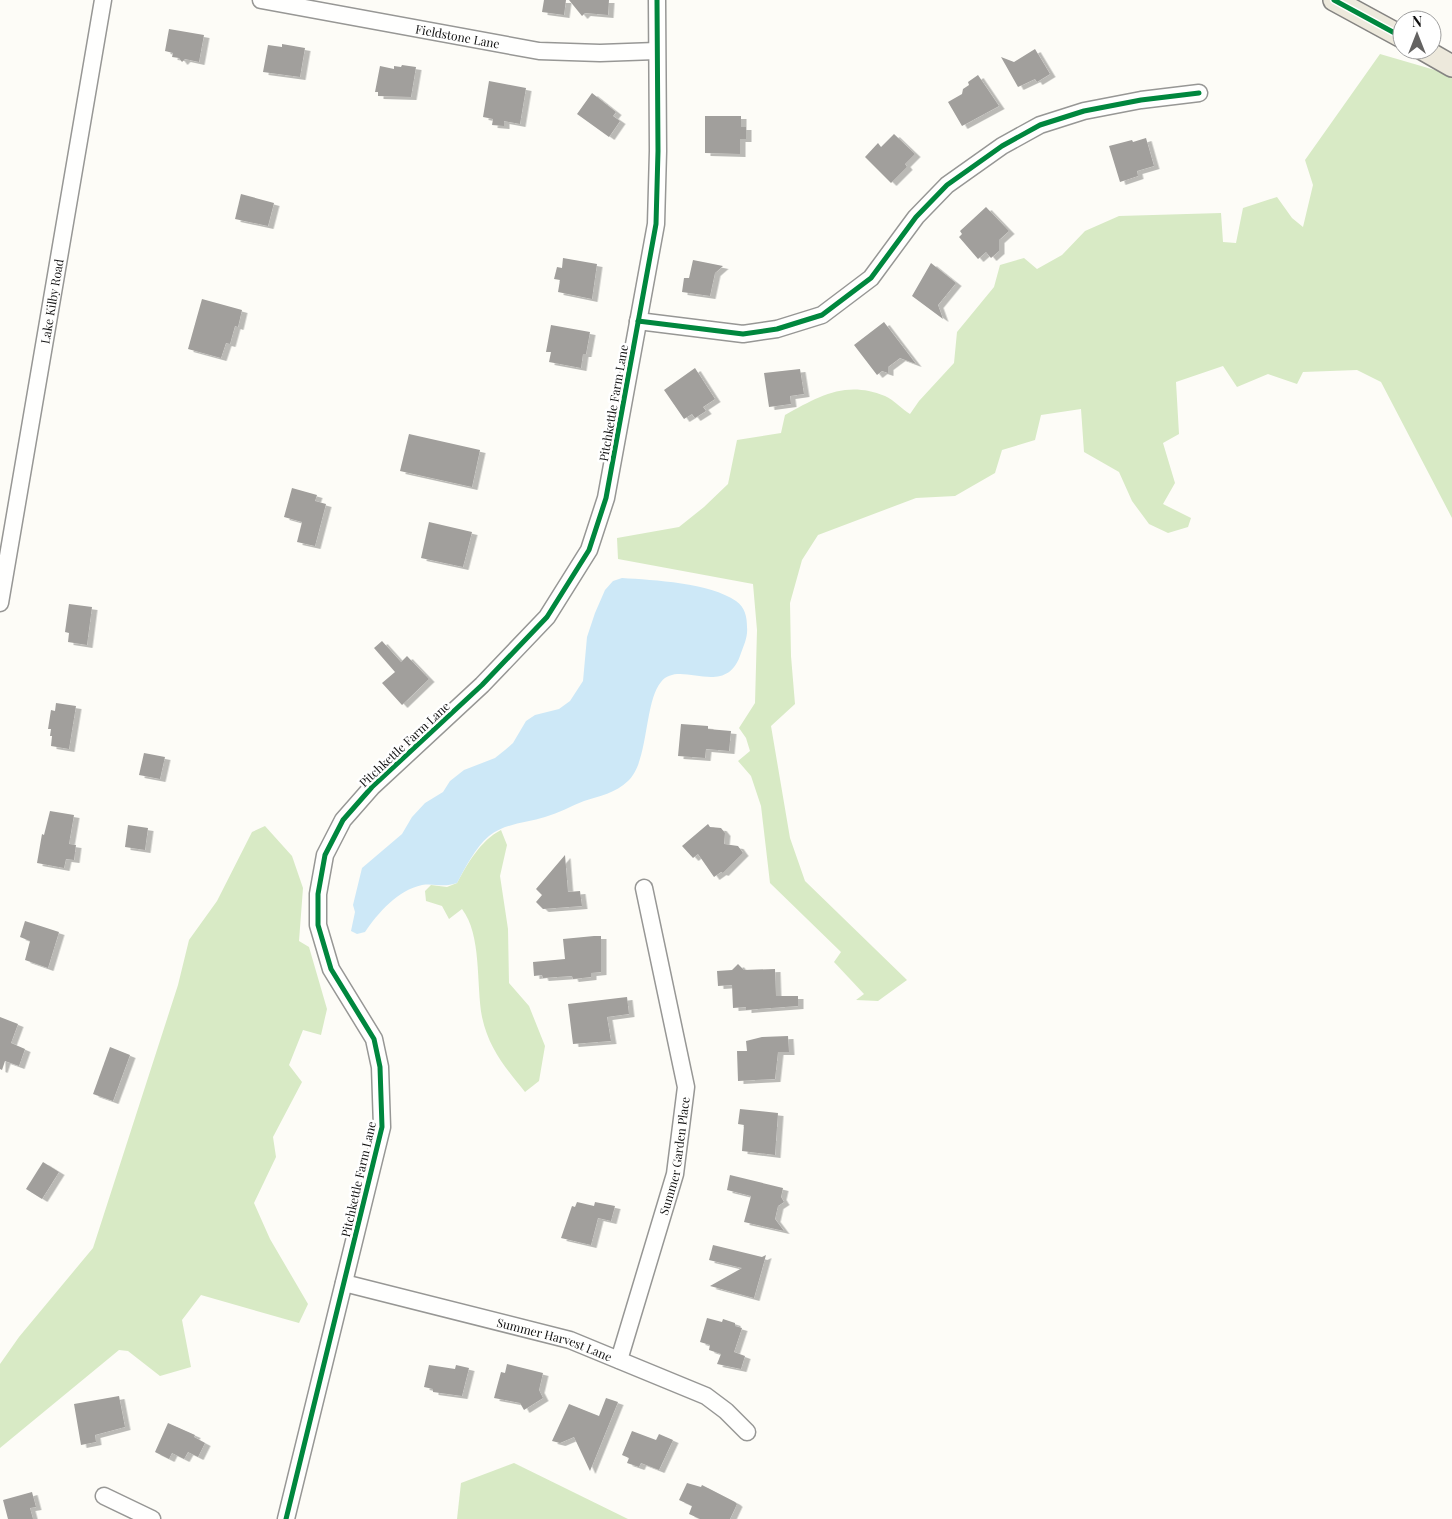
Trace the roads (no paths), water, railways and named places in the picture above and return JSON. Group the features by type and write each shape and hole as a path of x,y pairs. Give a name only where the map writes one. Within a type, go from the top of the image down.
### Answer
{"main road":[{"path":"1334,0 1392,32"}],"street":[{"name":"Lake Kilby Road","path":"0,603 103,0"},
{"name":"Fieldstone Lane","path":"261,0 320,5 539,51 600,53 656,51"},
{"name":"Pitchkettle Farm Lane","path":"286,1519 382,1127 383,1098 374,1039 331,969 318,925 318,894 325,855 343,820 372,786 482,685 547,617 589,550 606,498 656,224 658,151 656,0"},
{"path":"638,321 743,334 777,329 822,315 871,278 916,217 947,185 1002,146 1040,125 1084,111 1141,100 1199,93"},
{"name":"Summer Garden Place","path":"619,1360 675,1174 686,1087 644,888"},
{"name":"Summer Harvest Lane","path":"344,1283 570,1340 706,1396 726,1411 747,1432"},
{"path":"104,1496 152,1519"}],"water":[{"path":"622,578 665,581 697,586 725,595 736,601 742,606 745,613 747,630 741,653 734,667 725,674 714,677 679,674 669,676 661,682 652,703 640,760 635,772 623,785 607,794 550,815 502,828 489,836 479,846 457,883 422,885 413,888 389,903 365,932 357,934 351,931 355,912 353,905 362,868 402,834 412,817 425,803 443,792 450,781 464,770 495,758 513,743 526,721 535,715 559,709 570,701 583,681 587,637 595,613 605,590 613,581"}]}
